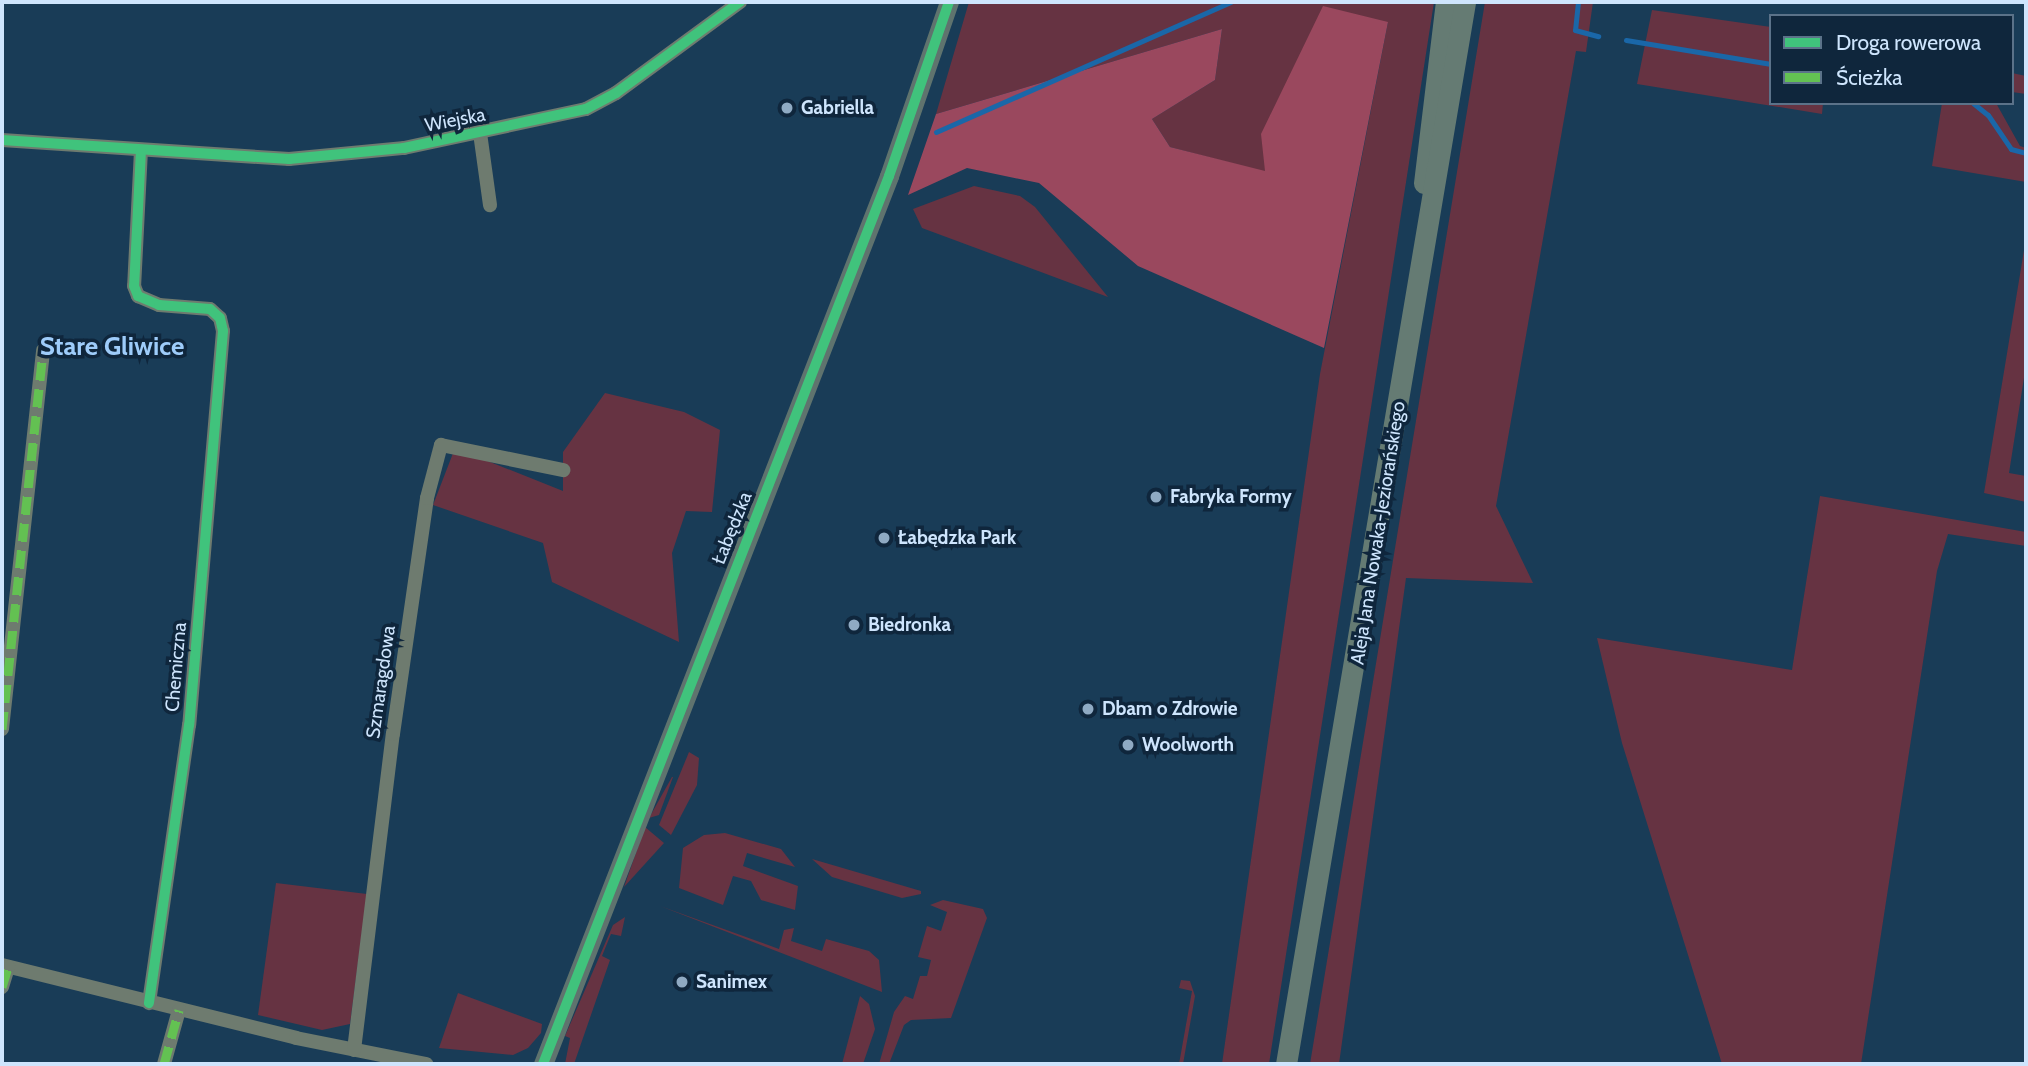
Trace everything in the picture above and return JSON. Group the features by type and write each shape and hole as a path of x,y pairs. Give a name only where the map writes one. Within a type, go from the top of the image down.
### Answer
{"main road":[{"path":"1420,272 1425,146 1446,2"},
{"name":"Aleja Jana Nowaka-Jeziorańskiego","path":"1286,1064 1465,2"}],"street":[{"name":"Wiejska","path":"2,140 141,150 328,158 480,133 568,115 601,102 740,2"},
{"name":"Łabędzka","path":"542,1064 889,176 949,2"},
{"path":"480,133 490,205"},
{"name":"Chemiczna","path":"141,150 134,286 138,296 159,305 210,309 220,318 223,331 189,725 149,1003"},
{"path":"2,729 43,349"},
{"name":"Szmaragdowa","path":"354,1050 393,734 427,498 441,445 563,470"},
{"path":"2,987 5,966 179,1010 426,1064"},
{"path":"164,1064 179,1010"}],"shaded area":[{"path":"969,2 1434,2 1269,1064 1222,1064 1320,374 1388,22 1265,172 1170,147 1152,119 1215,80 1222,29 936,114"},
{"path":"1485,2 1593,2 1586,52 1576,51 1496,506 1533,583 1406,578 1339,1064 1310,1064"},
{"path":"1323,6 1388,22 1324,348 1138,266 1039,183 967,168 908,195 936,114 1222,29 1215,80 1152,119 1170,147 1265,171 1261,134"},
{"path":"1652,10 1769,27 1769,105 1823,105 1822,114 1637,84"},
{"path":"2014,73 2026,76 2026,94 2014,92"},
{"path":"1942,105 1997,105 2020,146 2026,148 2026,182 1932,166"},
{"path":"974,186 1020,196 1035,207 1108,297 922,228 913,209"},
{"path":"2026,238 2026,365 2009,473 2026,476 2026,502 1984,493"},
{"path":"605,393 684,412 720,430 712,512 686,511 672,553 679,642 552,582 543,543 433,505 455,448 563,491 563,452"},
{"path":"1820,496 2026,532 2026,546 1948,534 1937,571 1861,1064 1722,1064 1622,743 1597,638 1792,670"},
{"path":"689,752 699,758 697,785 671,835 659,825"},
{"path":"672,777 659,815 649,818"},
{"path":"645,827 664,843 624,887"},
{"path":"725,833 781,849 795,867 747,853 743,866 798,886 795,910 761,900 751,881 733,876 723,905 679,888 683,848 704,835"},
{"path":"812,859 921,891 921,894 902,898 832,877"},
{"path":"276,883 367,894 350,1024 322,1030 258,1015"},
{"path":"943,900 983,909 987,918 951,1018 911,1020 904,1025 889,1064 879,1064 894,1012 905,996 913,999 920,976 927,976 931,960 918,957 927,926 941,931 947,912 930,905"},
{"path":"660,906 779,949 784,930 794,928 791,941 822,951 826,939 869,951 879,960 882,992"},
{"path":"625,917 621,936 611,934 602,956 610,960 574,1064 565,1064 570,1038 565,1036 613,925"},
{"path":"1181,980 1190,981 1195,996 1183,1064 1179,1064 1192,991 1179,988"},
{"path":"458,993 542,1024 541,1033 528,1048 513,1055 439,1048"},
{"path":"860,996 869,1004 875,1029 863,1064 842,1064"}],"waterway":[{"path":"936,132 1231,2"},
{"path":"1578,2 1575,30 1598,36"},
{"path":"1626,40 1769,64"},
{"path":"1976,105 1988,115 2011,149 2026,153"}],"marked path":[{"path":"2,729 43,350"},
{"path":"2,987 8,967"},
{"path":"164,1064 179,1010"}],"cycle path":[{"path":"2,140 289,159 404,148 586,109 616,93 740,2"},
{"path":"543,1064 889,176 949,2"},
{"path":"141,150 134,286 138,296 159,305 210,309 220,318 223,331 189,725 149,1003"}],"place":[{"name":"Gabriella","path":"787,108"},
{"name":"Fabryka Formy","path":"1156,497"},
{"name":"Łabędzka Park","path":"884,538"},
{"name":"Biedronka","path":"854,625"},
{"name":"Dbam o Zdrowie","path":"1088,709"},
{"name":"Woolworth","path":"1128,745"},
{"name":"Sanimex","path":"682,982"}],"district":[{"name":"Stare Gliwice","path":"112,347"}]}
